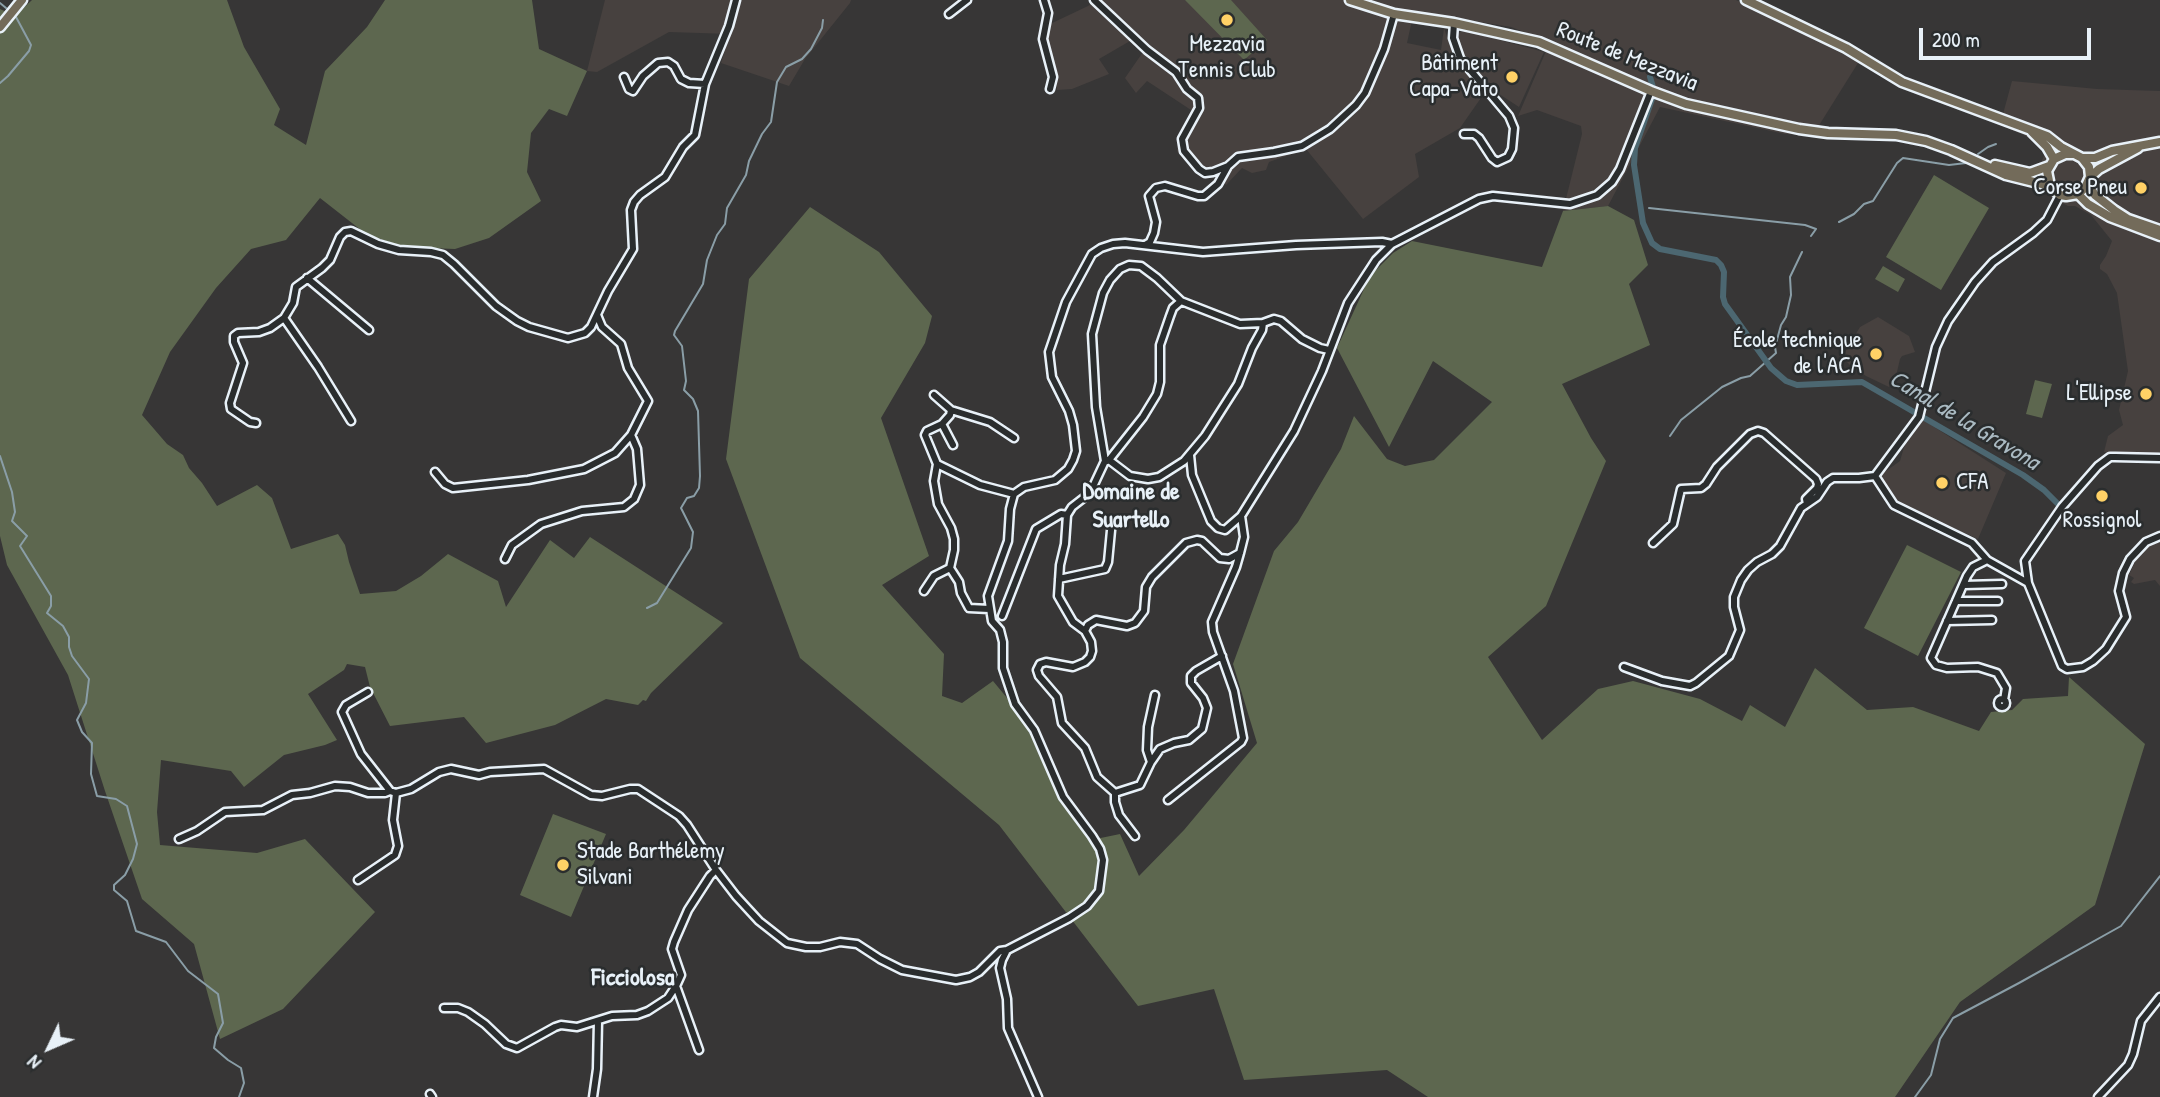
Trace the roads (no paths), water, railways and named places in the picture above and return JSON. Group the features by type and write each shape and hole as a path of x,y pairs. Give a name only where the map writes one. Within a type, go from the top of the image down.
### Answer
{"main road":[{"path":"0,27 22,0"},
{"name":"Route de Mezzavia","path":"1350,0 1394,14 1454,23 1539,43 1651,92 1686,104 1799,129 1828,133 1896,135 1926,141 2005,169 2030,173 2051,163"},
{"path":"1746,0 1846,48 1902,82 2047,136 2082,158 2095,158 2112,151 2160,142"},
{"path":"2030,130 2047,147 2051,163 2047,176 2050,186 2066,196 2078,194 2099,169 2146,144"},
{"path":"2051,163 2065,154 2072,154"},
{"path":"2082,158 2089,167 2089,181 2095,195 2128,219 2160,230"},
{"name":"Route de Mezzavia","path":"1972,159 2006,175 2050,186"},
{"path":"2078,194 2088,204 2110,217 2160,236"}],"street":[{"path":"256,423 250,422 230,408 243,363 234,336 237,333 260,332 284,318 290,311 296,287 323,268 330,260 340,237 345,233 351,232 399,250 443,255 496,306 529,327 568,338 585,333 634,249 631,210 634,202 640,194 671,171 683,147 695,135 705,84 729,26 736,0"},
{"path":"949,14 967,0"},
{"path":"1044,0 1048,13 1043,39 1053,77 1050,89"},
{"path":"1094,0 1147,50 1176,72 1187,89 1198,99 1199,108 1182,139 1184,151 1191,160 1205,173 1228,166"},
{"path":"1145,245 1150,242 1156,222 1149,201 1152,191 1165,186 1198,196 1204,195 1218,184 1228,166 1238,157 1302,146 1331,129 1365,93 1384,50 1394,14"},
{"path":"1454,23 1452,38 1460,58 1509,116 1514,128 1512,149 1508,157 1497,162 1479,138 1474,134 1464,134"},
{"path":"624,77 629,89 633,91 643,76 658,63 668,62 674,66 681,79 689,83 705,84"},
{"path":"1190,455 1192,475 1211,522 1225,530 1241,516 1294,431 1322,371 1348,303 1376,260 1392,244 1479,199 1493,196 1570,204 1597,195 1612,182 1620,169 1651,92"},
{"path":"1625,667 1662,681 1690,686 1729,656 1740,630 1734,597 1748,570 1780,546 1797,514 1817,497 1827,482 1833,478 1875,476 1919,415 1936,347 1948,321 1975,282 1993,262 2047,220 2060,194"},
{"path":"179,839 197,831 212,818 225,812 263,810 292,795 335,786 376,794 411,789 439,772 451,769 473,775 544,769 591,795 602,796 638,789 679,816 736,897 778,938 796,946 820,947 848,942 857,944 902,970 956,980 970,978 1000,951 1007,950 1069,918 1087,906 1098,891 1103,860 1100,849 1070,808 1034,730 1012,696 1002,664 1003,642 1000,630 992,621 988,596 1008,541 1014,494 1024,488 1055,480 1068,469 1076,451 1073,425 1052,377 1049,352 1066,302 1092,254 1113,244 1203,252 1296,245 1382,242 1392,244"},
{"path":"1263,323 1238,384 1190,455 1159,477 1148,479 1130,476 1107,461 1096,407 1092,334 1103,293 1120,269 1129,265 1141,266 1181,300 1240,324 1263,323 1274,319 1281,321 1302,339 1329,350"},
{"path":"307,278 369,330"},
{"path":"1135,836 1119,815 1115,793 1097,777 1085,748 1062,723 1057,697 1044,683 1037,670 1040,664 1046,662 1073,667 1085,662 1092,651 1085,631 1073,622 1058,596 1067,515 1072,507 1090,492 1107,461 1143,417 1157,394 1160,382 1160,345 1173,308 1181,300"},
{"path":"435,472 445,484 453,488 584,469 615,453 631,435 648,401 628,368 621,344 602,327 597,315"},
{"path":"284,318 351,421"},
{"path":"934,395 951,410 990,422 1014,438"},
{"path":"951,410 942,424 927,431 925,435 937,464 934,476 938,504 954,539 950,568 959,582 969,608 989,610"},
{"path":"942,424 953,445"},
{"path":"1654,544 1673,524 1681,489 1701,488 1717,467 1750,434 1758,431 1764,433 1816,479 1817,488 1806,499 1807,503"},
{"path":"505,559 512,545 541,524 582,511 624,507 631,503 640,485 638,449 631,435"},
{"path":"2015,574 2062,507 2098,466 2110,457 2160,458"},
{"path":"937,464 980,485 1014,494"},
{"path":"1875,476 1894,505 1972,543 1987,560 2028,583"},
{"path":"1002,616 1036,529 1061,514 1067,515"},
{"path":"1168,800 1241,743 1243,738 1234,691 1212,622 1240,553 1244,537 1241,516"},
{"path":"1059,579 1105,569 1112,520"},
{"path":"2025,561 2028,583 2062,666 2067,669 2083,667 2106,649 2126,617 2119,591 2130,559 2146,542 2160,536"},
{"path":"1085,631 1088,625 1096,620 1127,626 1135,623 1144,611 1146,587 1152,577 1186,543 1202,541 1220,558 1229,559 1240,553"},
{"path":"1987,560 1973,567 1931,658 1936,665 1947,668 1978,667 1997,673 2006,688 2004,700"},
{"path":"924,591 934,576 950,568"},
{"path":"1964,586 2002,584"},
{"path":"1956,601 1998,601"},
{"path":"1947,621 1992,620"},
{"path":"1115,793 1140,785 1160,749 1189,740 1202,729 1207,708 1191,683 1191,676 1222,656"},
{"path":"358,880 395,855 398,846 393,820 393,792 361,754 342,712 346,705 368,692"},
{"path":"1151,762 1147,750 1147,727 1155,695"},
{"path":"444,1008 458,1008 467,1012 485,1024 506,1044 517,1048 561,1025 577,1027 612,1016 648,1011 668,998 676,986 681,975 673,949 674,942 688,910 716,870"},
{"path":"1007,950 1000,968 1007,999 1008,1028 1038,1097"},
{"path":"676,986 699,1050"},
{"path":"2098,1097 2128,1065 2141,1021 2160,997"},
{"path":"593,1097 597,1069 598,1021"}],"waterway":[{"path":"0,3 6,8"},
{"path":"0,83 29,51 31,45 16,17"},
{"path":"647,608 657,603 691,548 693,532 681,508 687,498 694,496 699,488 698,411 693,399 684,390 686,381 682,346 674,335 675,331 703,284 707,260 717,235 725,224 727,208 746,175 749,161 762,134 771,122 777,82 786,67 802,59 811,49 822,28 823,20"},
{"name":"Canal de la Gravona","path":"1650,77 1653,87"},
{"name":"Canal de la Gravona","path":"1652,99 1635,148 1634,165 1643,223 1652,243 1660,249 1716,260 1721,265 1724,272 1725,304 1771,368 1786,381 1797,385 1862,382 2023,475 2058,504"},
{"path":"1978,154 1996,144"},
{"path":"1839,222 1854,214 1864,204 1873,201 1903,158 1949,165 1966,163"},
{"path":"1649,208 1805,225 1816,229 1811,236"},
{"name":"Canal de la Gravona","path":"1670,436 1681,420 1722,387 1750,376 1776,353 1775,347 1791,295 1790,277 1802,252"},
{"path":"0,456 12,492 15,512 12,521 27,536 20,546 51,596 51,606 47,613 63,626 69,637 72,656 89,679 86,703 77,720 82,732 92,743 91,774 97,796 116,799 127,806 137,844 133,859 125,875 114,885 114,890 127,901 136,931 166,942 188,971 218,994 223,1023 214,1048 241,1068 244,1083 239,1097"},
{"path":"1915,1097 1931,1075 1940,1039 1953,1018 2121,926 2160,876"}],"place":[{"name":"Mezzavia Tennis Club","path":"1227,20"},
{"name":"Bâtiment Capa-Vato","path":"1512,77"},
{"name":"Corse Pneu","path":"2141,188"},
{"name":"École technique de l'ACA","path":"1876,354"},
{"name":"L'Ellipse","path":"2146,394"},
{"name":"CFA","path":"1942,483"},
{"name":"Rossignol","path":"2102,496"},
{"name":"Stade Barthélemy Silvani","path":"563,865"}],"district":[{"name":"Domaine de Suartello","path":"1131,507"},
{"name":"Ficciolosa","path":"633,979"}]}
